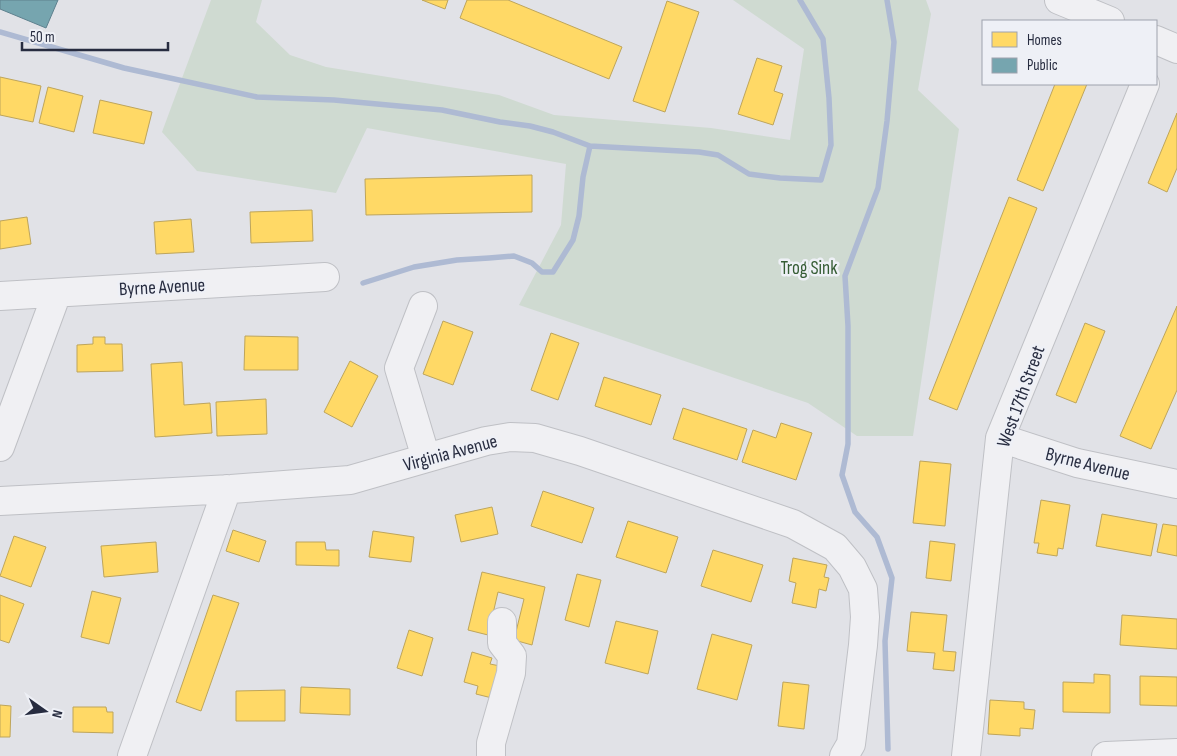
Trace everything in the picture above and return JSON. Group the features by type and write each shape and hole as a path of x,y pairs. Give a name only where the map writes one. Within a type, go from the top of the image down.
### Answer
{"street":[{"path":"1060,0 1108,20"},
{"name":"West 17th Street","path":"966,756 1000,438 1144,85"},
{"name":"Byrne Avenue","path":"0,296 325,277"},
{"path":"0,448 57,293"},
{"path":"423,306 399,368 426,458"},
{"name":"Virginia Avenue","path":"0,501 226,489 350,480 486,441 510,437 535,438 580,451 793,524 835,547 852,567 863,589 865,617 851,744 844,756"},
{"name":"Byrne Avenue","path":"1000,438 1076,463 1177,484"},
{"path":"132,756 226,489"},
{"path":"491,756 491,743 511,673 512,656 502,643 502,622"},
{"path":"1106,756 1177,753"}],"green space":[{"name":"Trog Sink","path":"211,0 262,0 256,22 290,55 326,67 499,95 554,115 711,128 790,140 804,49 733,0 926,0 931,14 918,90 959,129 913,436 857,436 808,403 519,305 561,225 566,164 367,128 336,193 197,171 162,132"}],"building: Homes":[{"path":"422,0 448,0 445,9"},
{"path":"467,0 508,0 622,47 609,79 460,18"},
{"path":"667,1 699,12 665,112 633,101"},
{"path":"757,58 782,66 774,91 783,94 773,125 738,114"},
{"path":"0,77 41,86 33,122 0,115"},
{"path":"1055,85 1087,85 1043,191 1017,180"},
{"path":"48,87 83,96 74,132 39,123"},
{"path":"100,100 152,112 144,144 93,133"},
{"path":"1177,113 1177,168 1167,192 1148,183"},
{"path":"532,175 532,212 366,215 365,179"},
{"path":"1009,197 1037,208 957,410 929,399"},
{"path":"312,210 313,241 251,243 250,212"},
{"path":"27,217 31,244 0,249 0,221"},
{"path":"191,219 194,252 156,254 154,222"},
{"path":"1177,306 1177,390 1151,449 1120,436"},
{"path":"443,321 473,332 453,385 423,374"},
{"path":"1085,323 1105,331 1076,403 1056,395"},
{"path":"551,333 579,343 558,400 531,390"},
{"path":"245,336 298,337 298,370 244,370"},
{"path":"93,337 105,337 105,344 122,344 123,371 77,372 77,345 93,344"},
{"path":"350,361 378,376 352,427 324,412"},
{"path":"182,362 184,405 210,403 212,433 155,437 151,364"},
{"path":"604,377 661,395 651,425 595,406"},
{"path":"266,399 267,434 217,436 216,402"},
{"path":"683,408 747,429 737,460 673,439"},
{"path":"781,423 812,433 796,480 742,462 753,430 776,438"},
{"path":"920,461 951,464 945,526 913,523"},
{"path":"543,491 594,508 582,543 531,526"},
{"path":"1041,500 1070,505 1063,549 1058,548 1057,556 1037,553 1039,543 1034,543"},
{"path":"492,507 498,534 461,542 455,515"},
{"path":"1102,514 1157,524 1151,556 1096,546"},
{"path":"628,521 678,537 666,573 616,557"},
{"path":"1163,524 1177,526 1177,556 1157,552"},
{"path":"233,530 266,541 259,562 226,551"},
{"path":"373,531 414,537 411,562 369,557"},
{"path":"14,536 46,547 31,587 0,576"},
{"path":"930,541 955,544 951,581 926,578"},
{"path":"156,542 158,572 104,577 101,546"},
{"path":"296,542 325,542 326,550 339,550 339,566 296,565"},
{"path":"713,550 763,565 751,602 701,586"},
{"path":"793,558 827,565 824,577 829,578 826,591 819,589 816,608 792,603 796,583 789,581"},
{"path":"482,572 545,587 532,645 514,640 524,599 498,592 488,635 468,630"},
{"path":"577,574 601,580 589,627 565,620"},
{"path":"92,591 121,598 109,644 81,637"},
{"path":"0,595 24,604 9,643 0,640"},
{"path":"213,595 239,603 201,711 176,702"},
{"path":"911,612 947,615 943,651 956,652 954,671 933,669 935,653 907,651"},
{"path":"1122,615 1177,619 1177,649 1120,645"},
{"path":"616,621 658,631 648,674 605,663"},
{"path":"409,630 433,638 422,676 397,668"},
{"path":"712,634 752,645 737,700 697,689"},
{"path":"472,652 492,658 490,664 500,666 492,698 476,694 478,686 464,682"},
{"path":"1094,674 1110,675 1110,713 1063,712 1063,682 1094,683"},
{"path":"1140,676 1177,677 1177,706 1140,705"},
{"path":"783,682 809,685 804,729 778,726"},
{"path":"301,687 350,689 350,715 300,713"},
{"path":"285,690 285,721 236,721 236,691"},
{"path":"990,700 1024,702 1024,709 1035,710 1033,729 1020,728 1020,736 988,734"},
{"path":"0,705 11,706 10,737 0,737"},
{"path":"73,707 106,707 107,712 113,712 113,733 73,732"}],"building: Public":[{"path":"0,0 58,0 46,28 0,9"}],"waterway":[{"path":"363,283 414,267 457,260 514,256 532,263 542,272 553,272 573,240 579,216 583,177 590,146 699,152 718,155 749,174 821,180 831,145 829,98 823,39 800,0"},
{"path":"887,0 894,42 887,121 878,188 845,276 848,326 848,444 842,475 855,512 877,537 892,578 885,641 888,749"},
{"path":"0,32 124,68 257,97 334,100 442,110 530,126 553,132 590,146"}]}
